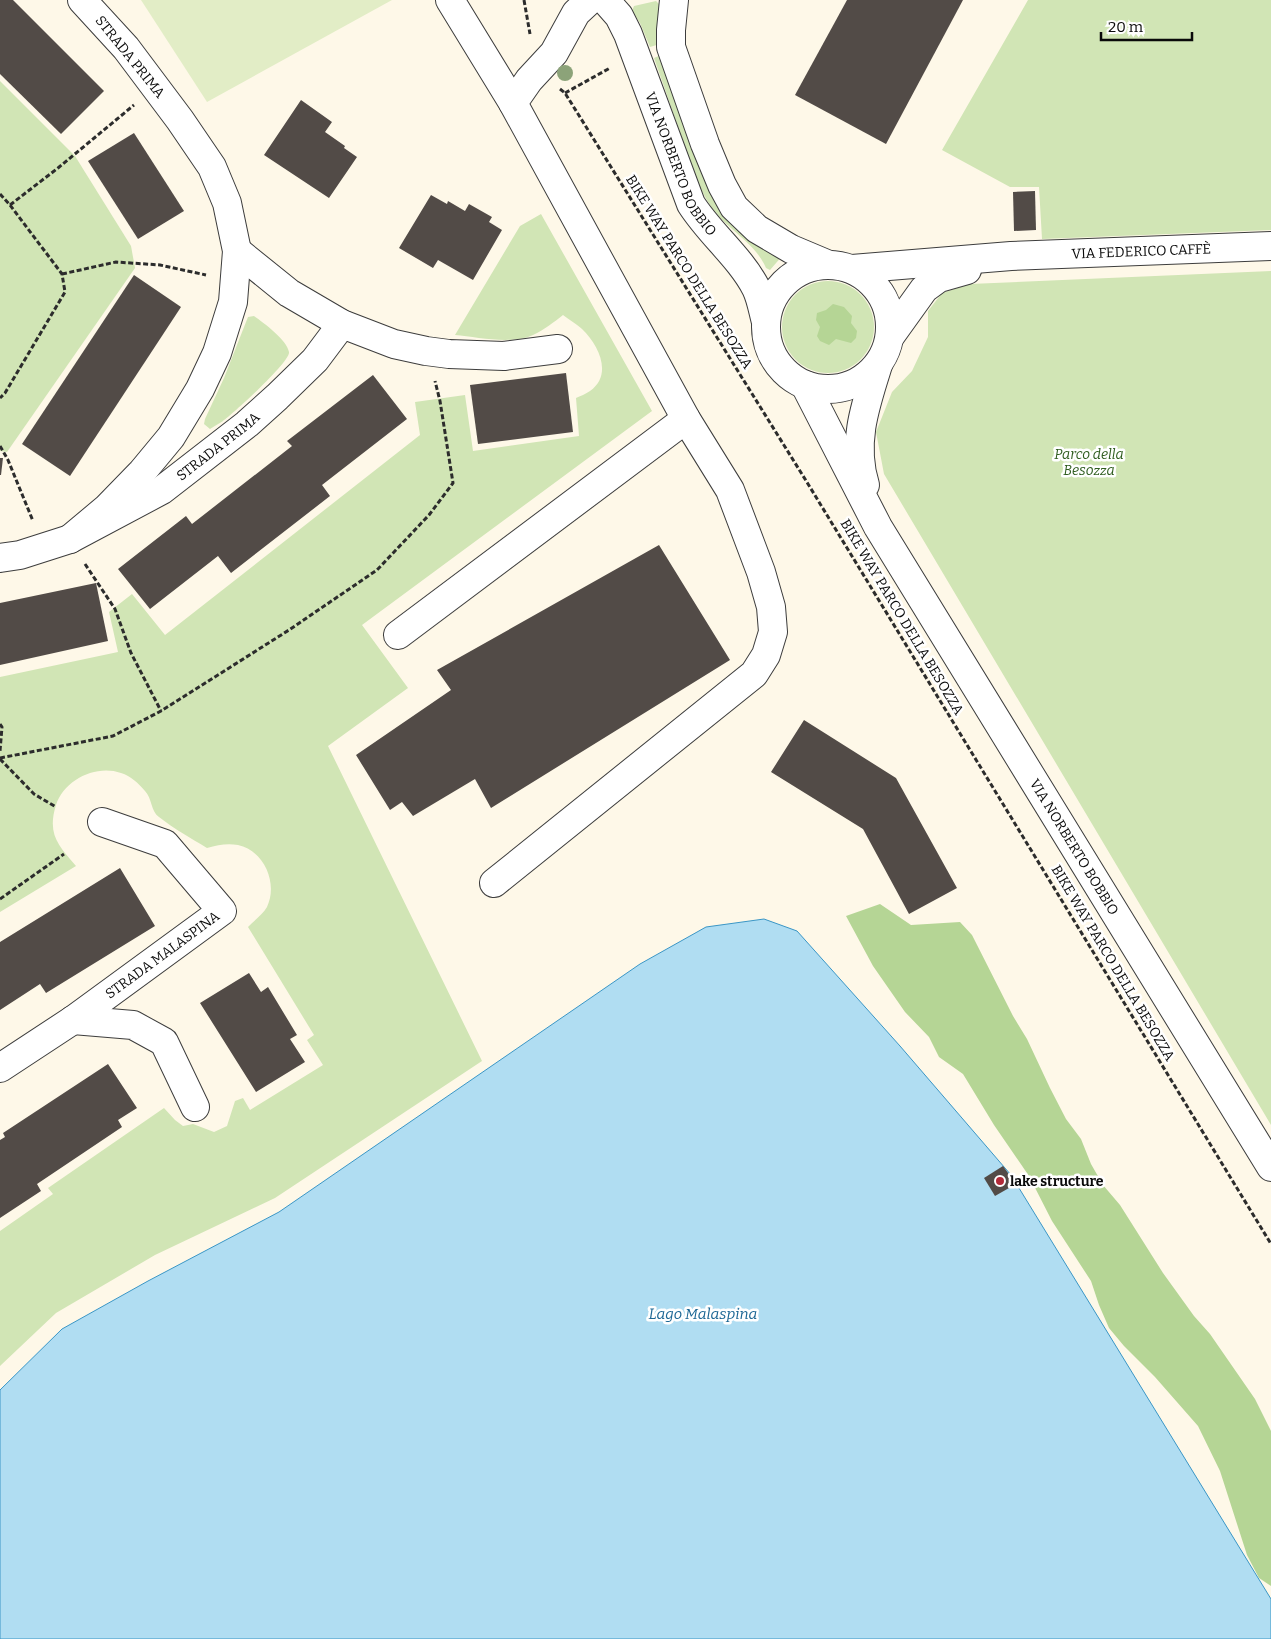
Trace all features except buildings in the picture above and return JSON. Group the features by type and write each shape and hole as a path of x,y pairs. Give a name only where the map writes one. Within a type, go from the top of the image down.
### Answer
{"street":[{"name":"STRADA PRIMA","path":"58,543 106,508 136,478 171,437 200,389 217,353 233,302 237,251 227,203 212,167 126,48 82,0"},
{"path":"450,0 513,103 686,419 730,490 761,572 771,607 773,632 766,655 754,674 494,883"},
{"path":"513,103 537,67 562,0"},
{"path":"537,67 554,53 576,13 590,0"},
{"name":"VIA NORBERTO BOBBIO","path":"606,0 628,0"},
{"name":"VIA NORBERTO BOBBIO","path":"606,0 619,16 628,34 691,204 703,222 743,268 757,289 766,322 767,342 775,360 788,375 805,385 825,390 845,388 863,379 878,365"},
{"name":"VIA NORBERTO BOBBIO","path":"674,0 671,47 705,144 722,185 734,207 757,229 791,249 869,280 882,296 890,314 891,334 886,351 878,365 862,419 858,452 860,470 878,527"},
{"name":"VIA FEDERICO CAFFÈ","path":"1011,256 1271,246"},
{"path":"237,251 289,294 342,324 394,344 449,354 504,356 558,349"},
{"path":"840,267 1011,256"},
{"path":"891,334 924,289 939,278 1011,256"},
{"name":"VIA NORBERTO BOBBIO","path":"766,322 770,304 780,287 794,275 810,267 840,267"},
{"name":"STRADA PRIMA","path":"0,558 20,555 58,543 162,490 247,424 277,397 315,360 342,324"},
{"name":"VIA NORBERTO BOBBIO","path":"805,385 878,527 1271,1167"},
{"path":"398,635 686,419"},
{"name":"STRADA MALASPINA","path":"0,1068 73,1020 222,912 165,844 102,822"},
{"name":"STRADA MALASPINA","path":"73,1020 132,1026 164,1042 195,1106"}],"path":[{"name":"BIKE WAY PARCO DELLA BESOZZA","path":"524,0 537,67 564,93 805,479 1271,1244"},
{"path":"10,205 156,87"},
{"path":"0,194 62,274 65,292 31,352 0,398"},
{"path":"62,274 116,262 160,265 234,282"},
{"path":"0,759 113,736 161,711 289,630 377,570 429,515 453,484 440,401 426,351"},
{"path":"0,446 12,469 58,543 86,565 115,609 132,653 161,711"},
{"path":"0,724 2,727 0,751"},
{"path":"0,759 34,794 56,807"},
{"path":"0,899 64,854"}],"green space":[{"path":"141,0 392,0 207,102"},
{"path":"1028,0 1271,0 1271,230 1042,239 1039,187 1010,187 942,150"},
{"path":"656,1 659,4 660,44 650,47 640,23 632,11 634,6"},
{"path":"661,55 705,178 783,255 770,270 766,268 754,250 714,211 701,190 654,58"},
{"path":"0,81 75,156 131,246 135,268 7,452 0,451"},
{"path":"541,214 652,411 362,625 408,688 328,746 482,1061 275,1198 155,1255 56,1313 0,1366 0,1231 53,1194 48,1188 164,1108 183,1126 193,1124 214,1132 227,1126 235,1101 243,1098 250,1110 323,1065 307,1040 314,1035 248,927 265,910 270,898 270,879 262,861 247,848 238,845 219,845 207,848 177,829 156,815 145,791 125,774 111,771 92,773 82,776 66,788 56,805 53,824 54,832 59,845 76,866 0,912 0,677 118,652 109,612 132,594 165,635 420,435 415,402 465,395 473,451 579,436 576,398 588,392 597,384 601,377 602,369 601,360 594,343 580,327 563,315 541,331 515,340 494,340 455,335 520,226"},
{"name":"Parco della Besozza","path":"1271,271 1271,1125 884,474 876,432 892,392 912,371 928,337 928,311 942,293 970,284"},
{"path":"828,281 846,285 861,294 870,309 874,327 870,345 861,360 846,369 828,373 810,369 795,360 786,345 782,327 786,309 795,294 810,285"},
{"path":"833,304 844,307 852,316 851,323 857,331 856,338 851,343 836,339 829,345 820,341 817,336 820,327 816,320 817,313 826,310"},
{"path":"254,316 284,342 289,352 272,376 223,421 210,429 204,424 205,419 224,378 248,317"},
{"path":"880,904 911,925 960,922 972,935 1013,1016 1027,1039 1066,1119 1081,1139 1091,1164 1103,1185 1120,1205 1163,1273 1194,1316 1210,1334 1255,1399 1271,1431 1271,1586 1259,1578 1247,1555 1220,1471 1198,1426 1109,1328 1091,1281 1052,1221 1029,1176 994,1125 963,1074 939,1057 929,1037 905,1012 873,966 846,916"}],"water":[{"name":"Lago Malaspina","path":"764,919 797,931 900,1046 1011,1175 1271,1599 1271,1639 0,1639 0,1390 62,1329 279,1212 640,964 706,927"}],"place":[{"name":"lake structure","path":"1000,1181"}]}
